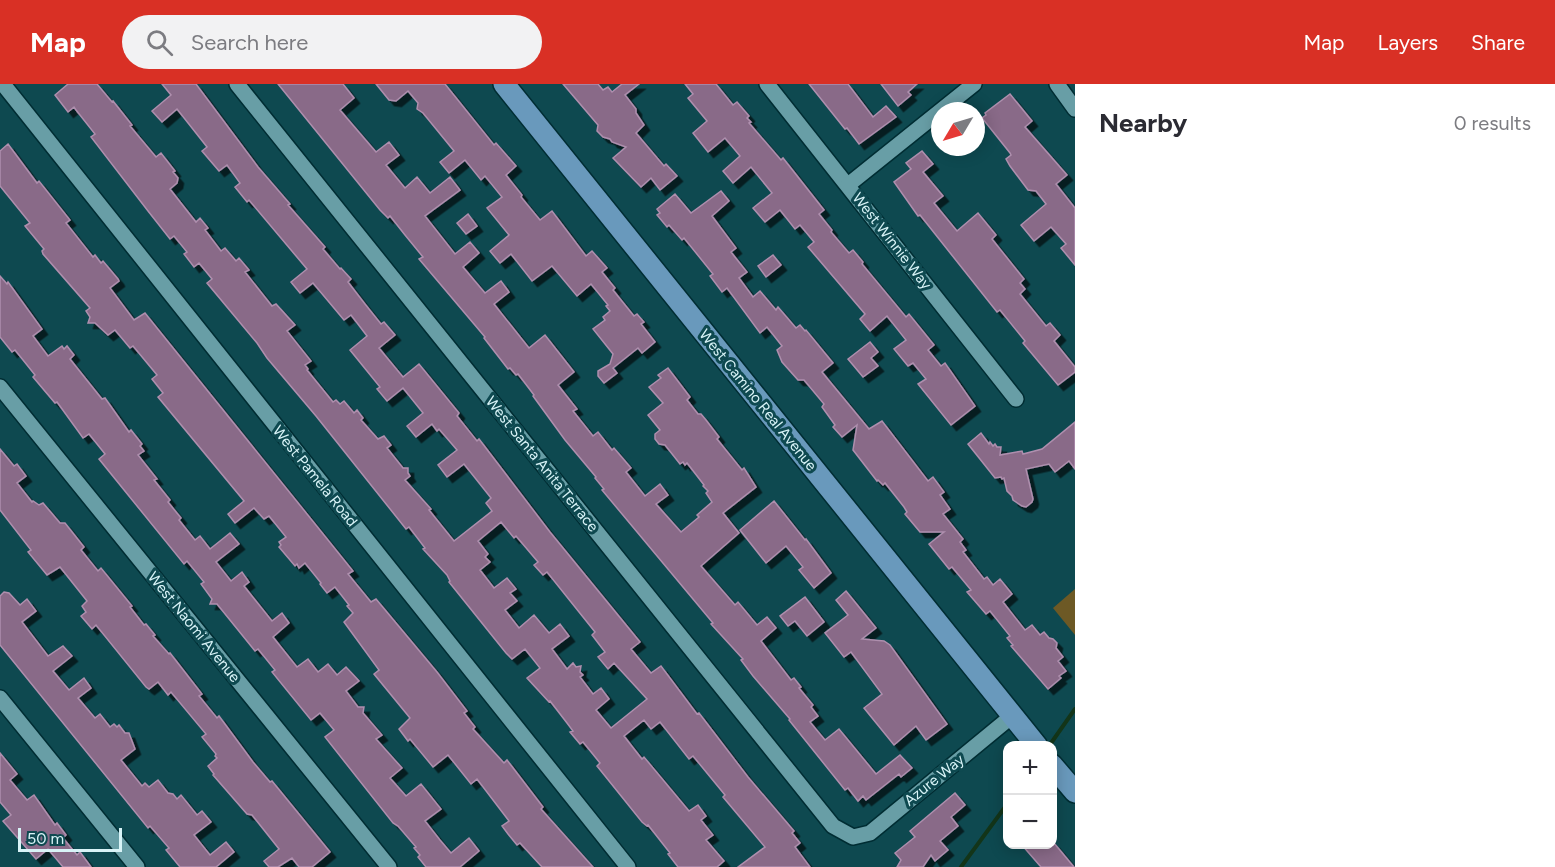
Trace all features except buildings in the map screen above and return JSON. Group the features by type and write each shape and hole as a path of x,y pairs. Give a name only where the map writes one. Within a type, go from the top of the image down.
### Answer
{"street":[{"name":"West Pamela Road","path":"3,84 628,867"},
{"name":"West Santa Anita Terrace","path":"237,84 833,825 853,837"},
{"name":"West Camino Real Avenue","path":"504,84 1033,741"},
{"name":"West Winnie Way","path":"767,84 1016,399"},
{"path":"848,185 974,84"},
{"path":"1057,84 1075,109"},
{"name":"West Naomi Avenue","path":"0,387 389,867"},
{"path":"0,698 136,867"},
{"name":"Azure Way","path":"853,837 870,832 1012,716"},
{"path":"1057,770 1075,792"}],"shaded area":[{"path":"1075,589 1075,635 1053,608"}],"waterway":[{"path":"1053,741 1075,709"},
{"path":"961,867 1003,810"}]}
